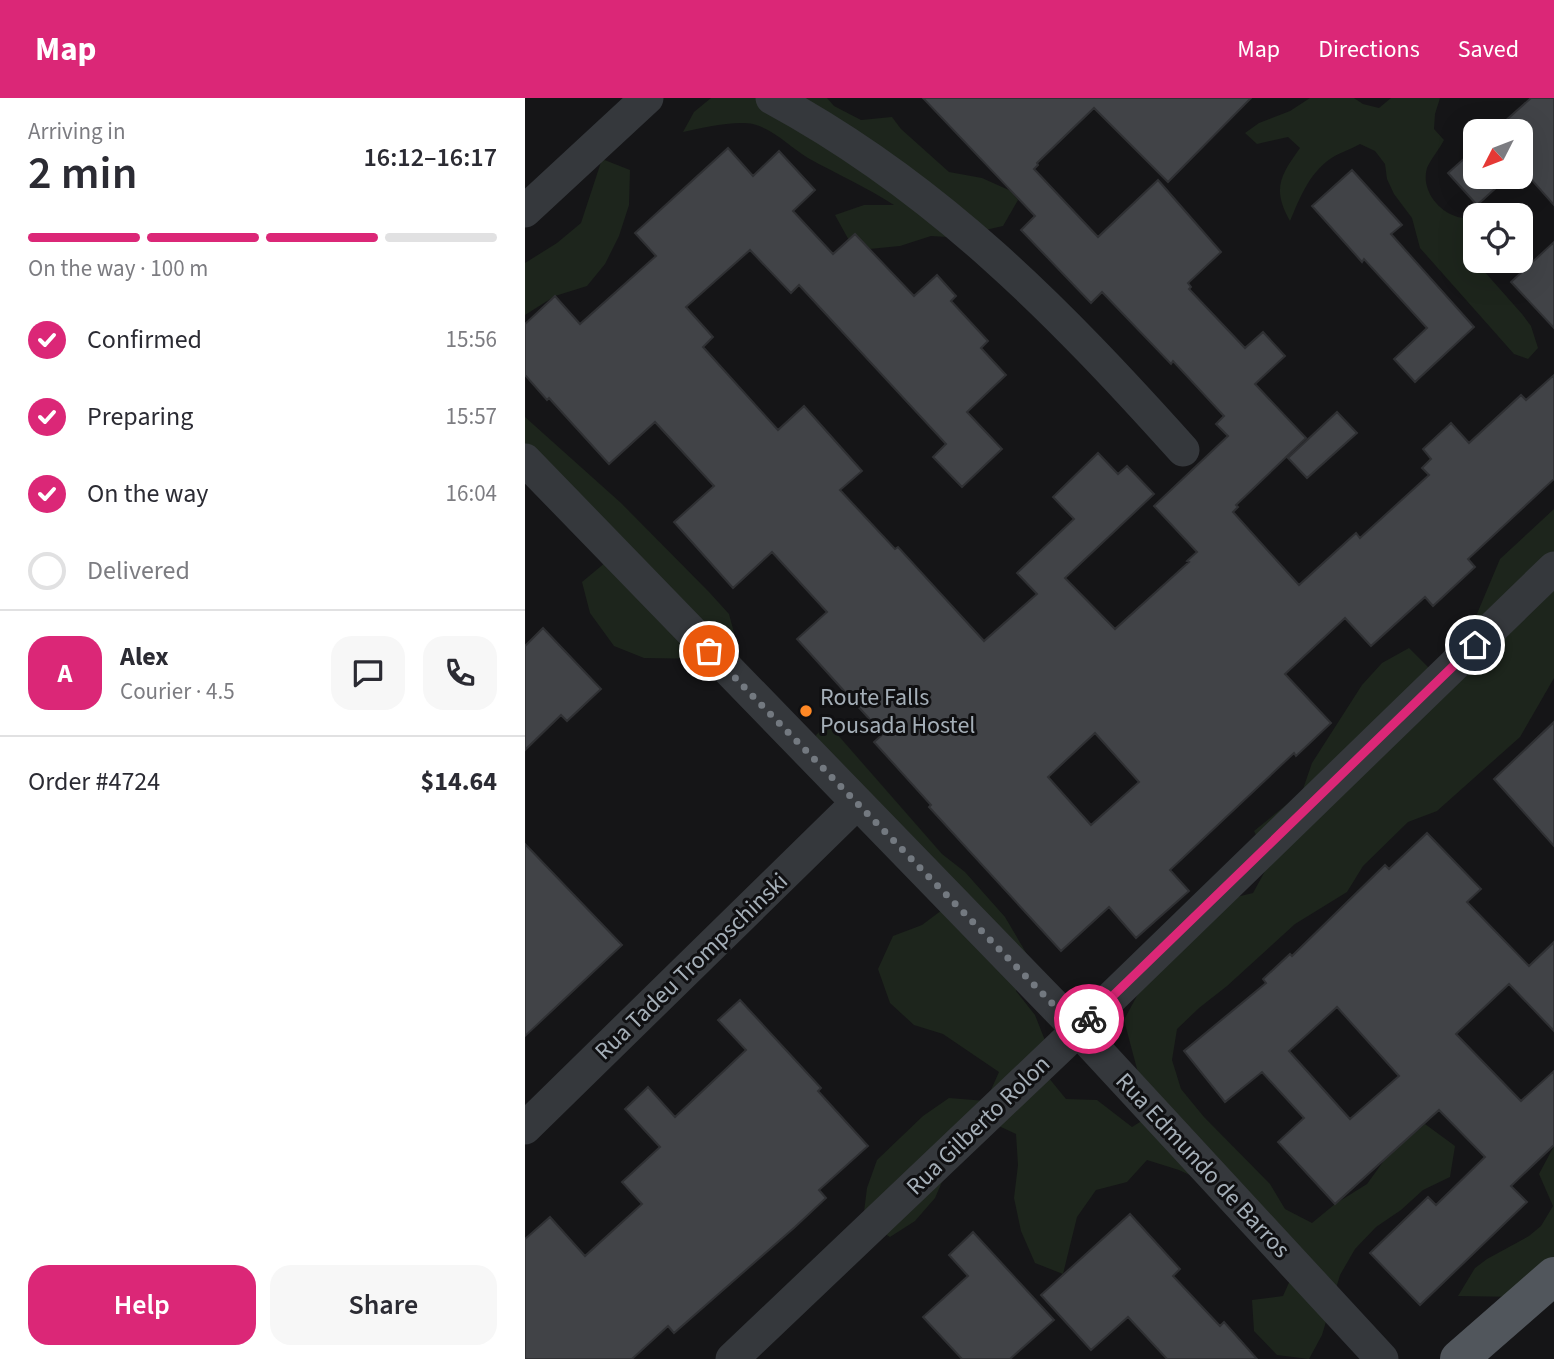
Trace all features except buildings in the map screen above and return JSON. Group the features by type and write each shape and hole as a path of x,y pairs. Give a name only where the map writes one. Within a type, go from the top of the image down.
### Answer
{"main road":[{"path":"1459,1359 1554,1276"}],"street":[{"path":"525,211 647,98"},
{"path":"772,98 822,126 890,171 976,239 1114,374 1183,450"},
{"name":"Rua Edmundo de Barros","path":"525,460 1078,1030 1382,1359"},
{"name":"Rua Gilberto Rolon","path":"732,1359 1078,1030 1554,568"},
{"name":"Rua Tadeu Trompschinski","path":"525,1128 856,803"}],"shaded area":[{"path":"711,98 827,98 834,106 861,120 892,117 901,129 949,172 982,178 1011,191 1018,200 1003,226 972,233 963,238 931,236 900,246 869,249 851,244 835,215 864,205 894,205 808,158 775,134 753,124 718,125 683,132 694,112"},
{"path":"1310,98 1354,98 1363,104 1379,108 1391,98 1440,98 1434,129 1444,140 1427,168 1428,190 1436,203 1448,213 1463,218 1463,273 1486,273 1531,326 1538,348 1528,359 1514,354 1420,248 1412,218 1394,194 1387,179 1385,164 1375,151 1360,144 1322,165 1301,195 1290,221 1281,200 1281,183 1287,167 1300,148 1288,137 1257,144 1245,133 1259,123 1290,111"},
{"path":"602,159 630,170 629,205 619,236 605,264 587,286 555,296 525,315 525,263 557,243 581,223"},
{"path":"525,417 621,503 709,592 729,614 737,644 710,659 644,658 614,646 590,613 582,582 606,562 525,451"},
{"path":"1554,509 1554,678 1520,737 1437,811 1408,822 1363,866 1347,892 1295,924 1177,1029 1172,1060 1181,1089 1204,1117 1270,1184 1285,1209 1312,1223 1335,1204 1367,1184 1388,1155 1425,1124 1455,1146 1450,1177 1423,1190 1401,1210 1376,1227 1355,1249 1340,1275 1322,1335 1309,1359 1277,1355 1254,1331 1252,1300 1283,1296 1292,1276 1209,1184 1179,1170 1147,1160 1127,1182 1096,1190 1077,1217 1063,1274 1035,1263 1021,1231 1014,1198 1018,1165 1016,1134 986,1120 948,1168 935,1198 915,1221 890,1237 863,1220 867,1188 877,1160 923,1116 949,1098 986,1101 999,1072 943,1034 914,1025 890,1003 878,969 893,936 922,925 946,907 818,750 816,735 830,722 837,734 942,854 965,872 1005,917 1035,968 1016,991 1035,1015 1046,1043 1048,1077 1066,1099 1097,1100 1132,1127 1156,1112 1141,1084 1124,1020 1139,992 1220,901 1253,893 1270,862 1254,831 1302,792 1312,763 1362,685 1382,663 1409,648 1429,668 1454,647 1474,621 1500,559"},
{"path":"1554,1146 1554,1266 1520,1297 1458,1296 1475,1268 1541,1226 1553,1206 1539,1174"}],"way so far":[{"path":"709,651 1078,1030 1089,1019"}],"place":[{"name":"Route Falls Pousada Hostel","path":"806,711"}],"route":[{"path":"1089,1019 1475,645"}]}
